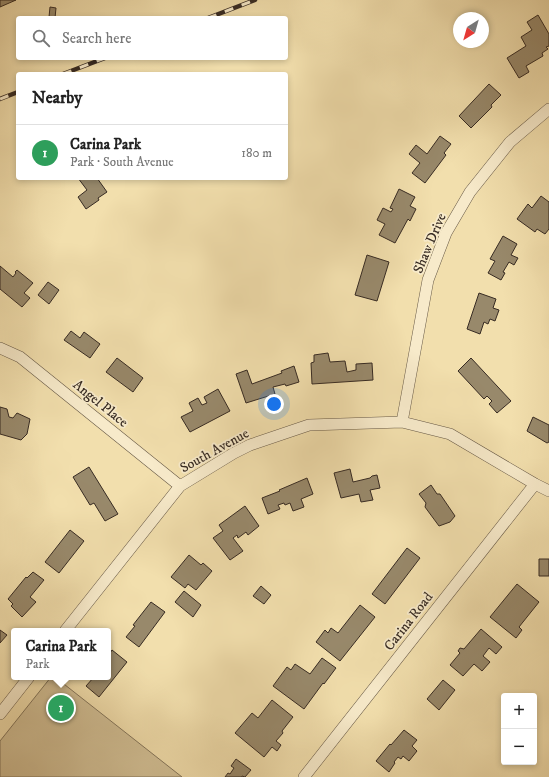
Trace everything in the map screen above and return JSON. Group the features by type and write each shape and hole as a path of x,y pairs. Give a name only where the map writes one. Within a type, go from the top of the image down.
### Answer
{"street":[{"name":"Shaw Drive","path":"402,422 428,280 446,233 470,192 510,142 549,109"},
{"name":"Angel Place","path":"0,348 20,357 180,486"},
{"name":"South Avenue","path":"67,628 180,486 250,445 309,425 402,422 450,434 549,491"},
{"name":"Carina Road","path":"304,777 535,484"},
{"path":"0,714 27,680"}],"shaded area":[{"path":"49,680 59,680 182,777 0,777 0,741"}],"building":[{"path":"0,0 16,0 0,7"},
{"path":"50,7 56,8 55,16 49,16"},
{"path":"538,15 549,34 549,46 546,47 548,49 542,53 543,56 526,66 529,72 519,78 507,58 526,46 521,37 532,30 527,22"},
{"path":"489,84 501,95 491,105 492,107 471,128 459,116"},
{"path":"440,136 451,144 444,153 446,155 425,183 412,173 420,163 409,154 416,145 427,154"},
{"path":"80,180 98,180 107,192 86,209 78,197 87,190"},
{"path":"399,189 415,197 410,206 416,209 410,221 408,219 395,243 379,235 385,224 377,220 383,208 391,212 393,209 390,208"},
{"path":"541,196 549,202 549,229 545,234 537,229 535,232 517,219 528,204 532,208"},
{"path":"503,236 517,244 511,255 518,258 514,265 509,262 503,272 505,273 501,280 488,273 495,261 490,259"},
{"path":"367,255 389,262 377,301 355,295"},
{"path":"0,266 13,277 17,270 33,283 24,293 30,298 22,307 0,289"},
{"path":"48,282 59,290 49,304 38,295"},
{"path":"479,293 496,299 493,308 499,310 495,321 490,319 488,324 484,322 480,334 467,329"},
{"path":"71,331 80,338 84,332 100,344 90,358 64,340"},
{"path":"328,353 330,362 345,361 347,372 356,370 356,364 372,363 373,380 312,384 311,363 314,362 314,355"},
{"path":"117,358 143,378 133,392 106,372"},
{"path":"471,358 511,401 497,413 489,404 492,401 487,396 484,399 458,371"},
{"path":"294,366 299,382 286,386 285,384 273,387 275,394 246,403 236,374 247,370 252,384 282,373 281,371"},
{"path":"218,389 230,411 190,432 181,417 193,411 189,403 198,398 202,405 207,403 204,397"},
{"path":"0,407 7,409 9,417 13,418 17,413 30,419 27,434 21,440 0,434"},
{"path":"533,417 549,425 549,442 547,443 527,431"},
{"path":"89,467 118,514 105,521 94,503 90,505 73,477"},
{"path":"350,469 353,482 377,475 380,488 370,490 373,500 361,502 359,494 341,498 334,473"},
{"path":"307,478 313,494 301,499 304,507 293,511 290,503 285,505 284,503 278,505 280,509 268,514 262,498"},
{"path":"431,485 437,494 440,494 455,516 450,522 439,526 425,507 426,503 419,494"},
{"path":"245,506 259,526 248,535 246,532 238,538 237,535 233,538 243,551 230,560 213,538 223,531 219,525"},
{"path":"70,530 84,541 59,573 45,562"},
{"path":"407,548 420,558 385,604 372,594"},
{"path":"189,555 201,565 203,563 212,571 196,590 188,584 185,588 171,577"},
{"path":"539,559 549,559 549,576 539,576"},
{"path":"33,572 44,580 30,597 36,602 22,617 11,606 13,604 8,599 26,577 27,578"},
{"path":"517,584 539,602 519,627 522,630 516,638 490,617"},
{"path":"261,586 271,595 264,604 253,596"},
{"path":"184,591 201,605 193,617 175,602"},
{"path":"151,602 165,612 139,647 126,637 135,626 133,625"},
{"path":"360,605 375,617 340,661 316,642 325,630 328,633 331,628 338,633"},
{"path":"481,629 502,647 496,654 489,648 483,656 490,662 482,671 474,664 463,676 450,665 460,653 458,651 460,648 464,649"},
{"path":"0,630 7,635 0,643"},
{"path":"112,650 127,662 99,697 86,686 91,680 111,680"},
{"path":"322,658 336,668 304,709 273,686 287,667 291,670 295,664 310,674"},
{"path":"443,680 455,690 439,710 427,699"},
{"path":"272,700 293,717 276,741 281,745 277,751 272,747 264,757 235,733 252,713 258,718"},
{"path":"404,730 417,740 412,746 417,751 409,761 403,756 401,759 398,757 389,772 376,761"},
{"path":"236,759 251,770 245,777 225,777 228,773 230,774 234,768 231,766"}],"railway":[{"path":"213,16 255,0"},
{"path":"68,72 100,60"},
{"path":"0,99 16,93"}],"place":[{"name":"Carina Park","path":"61,708"}]}
